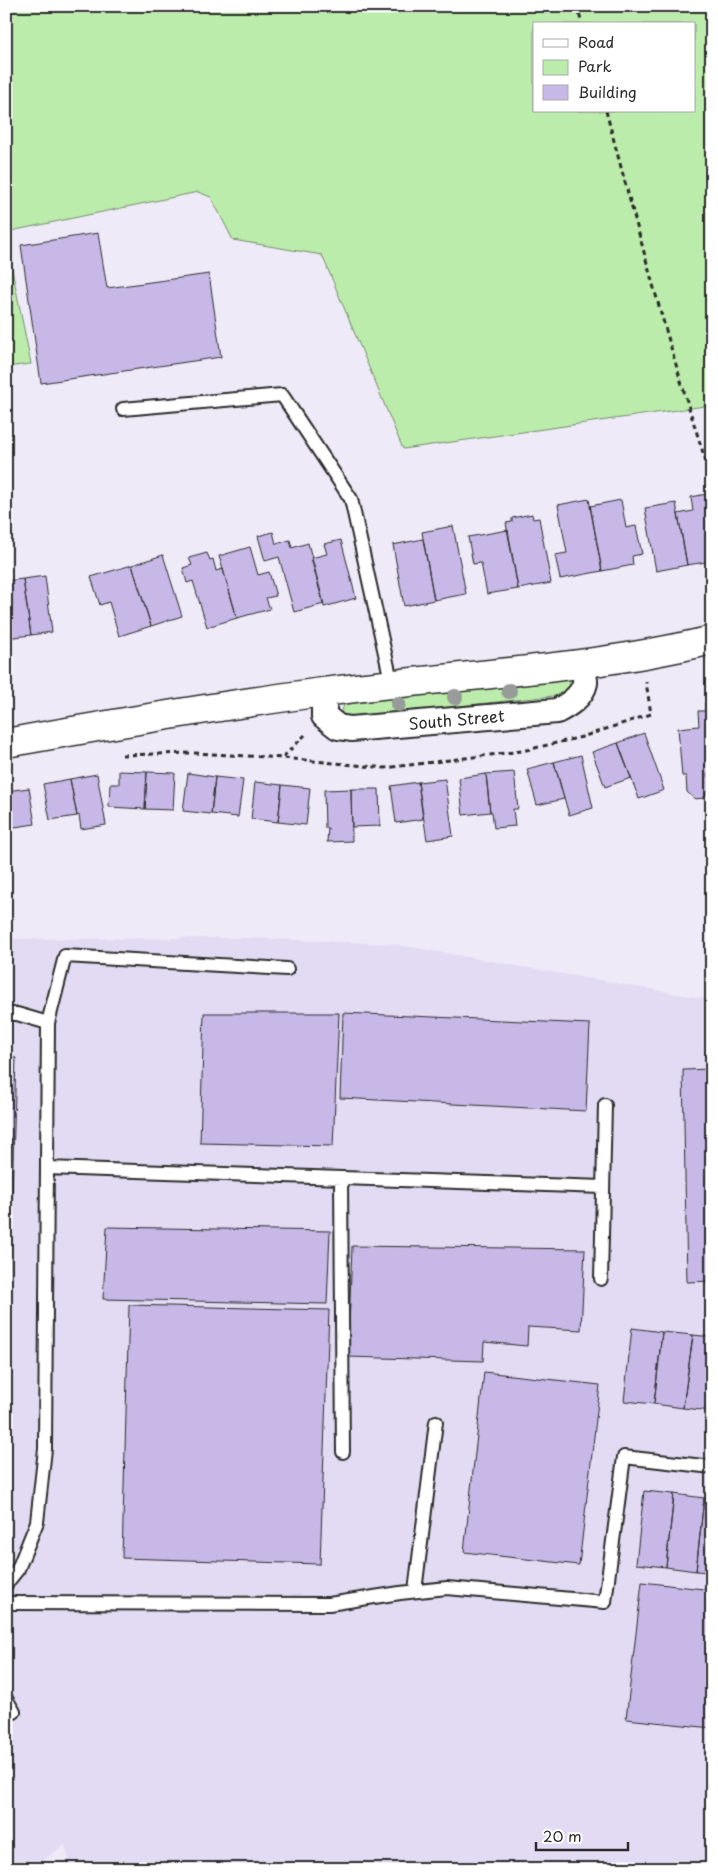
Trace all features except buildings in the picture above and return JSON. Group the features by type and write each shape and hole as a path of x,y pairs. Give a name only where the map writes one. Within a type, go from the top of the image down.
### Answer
{"street":[{"path":"6,743 101,726 324,692 581,664 665,652 712,640"},
{"name":"South Street","path":"324,692 324,716 338,727 351,729 557,711 570,703 585,683 581,664"}],"lane":[{"path":"123,409 282,395 352,499 392,685"},
{"path":"6,1584 18,1569 36,1522 45,1449 48,1023 65,956 287,969"},
{"path":"6,1014 17,1014 48,1023"},
{"path":"600,1279 605,1105"},
{"path":"47,1168 603,1187"},
{"path":"341,1178 343,1452"},
{"path":"415,1591 436,1422"},
{"path":"6,1603 329,1604 447,1588 605,1602 624,1457 712,1467"},
{"path":"6,1698 14,1712"}],"path":[{"path":"577,6 581,22"},
{"path":"606,112 641,243 712,480"}],"shaded area":[{"path":"247,938 393,944 712,1000 712,1869 71,1869 65,1844 31,1869 6,1869 6,939"}],"green space":[{"path":"6,6 707,6 712,14 712,405 403,449 322,255 233,240 211,197 198,192 6,232"},
{"path":"6,239 31,364 6,367"},
{"path":"562,678 568,680 571,684 569,691 562,695 347,718 341,713 344,705 350,702"}]}
